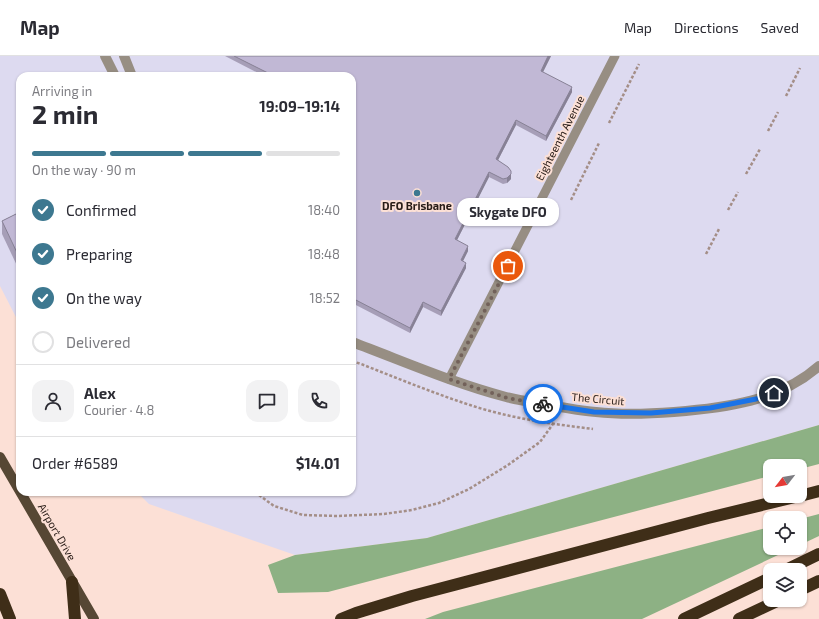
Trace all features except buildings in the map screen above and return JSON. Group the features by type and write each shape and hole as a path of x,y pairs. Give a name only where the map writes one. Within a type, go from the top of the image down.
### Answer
{"highway":[{"path":"807,494 819,491"},
{"path":"342,619 356,613 412,596 708,518 771,503"},
{"path":"800,563 819,554"},
{"path":"684,619 763,581"},
{"path":"807,587 819,581"},
{"path":"72,582 75,619"},
{"path":"0,594 10,619"},
{"path":"740,619 765,607"}],"main road":[{"name":"Airport Drive","path":"0,457 16,485"},
{"name":"Airport Drive","path":"22,496 94,619"}],"street":[{"path":"105,56 113,72"},
{"path":"124,56 130,72"},
{"name":"The Circuit","path":"356,344 449,379 507,398 594,412 651,413 710,408 756,399 788,386 805,377 819,366"}],"lane":[{"name":"Eighteenth Avenue","path":"449,379 614,56"}],"path":[{"path":"609,123 640,64"},
{"path":"786,96 800,68"},
{"path":"768,131 778,112"},
{"path":"572,200 599,143"},
{"path":"746,174 760,148"},
{"path":"728,210 738,192"},
{"path":"706,254 719,229"},
{"path":"260,496 274,506 303,515 337,516 384,514 412,510 439,503 469,489 508,465 540,442 553,424"}],"shaded area":[{"path":"0,56 819,56 819,425 427,538 295,555 149,504 141,496 356,496 356,72 16,72 16,317 0,286"}],"green space":[{"path":"819,425 819,464 807,467 807,459 763,459 763,478 328,592 278,593 268,565 295,555 427,538"},
{"path":"819,514 819,536 807,542 807,517"},
{"path":"763,529 763,555 778,555 642,619 425,619 443,612"}],"way so far":[{"path":"508,266 449,379 507,398 543,404"}],"place":[{"name":"DFO Brisbane","path":"417,193"},
{"name":"Skygate DFO","path":"508,266"}],"route":[{"path":"543,404 615,414 651,413 710,408 756,399 774,393"}]}
